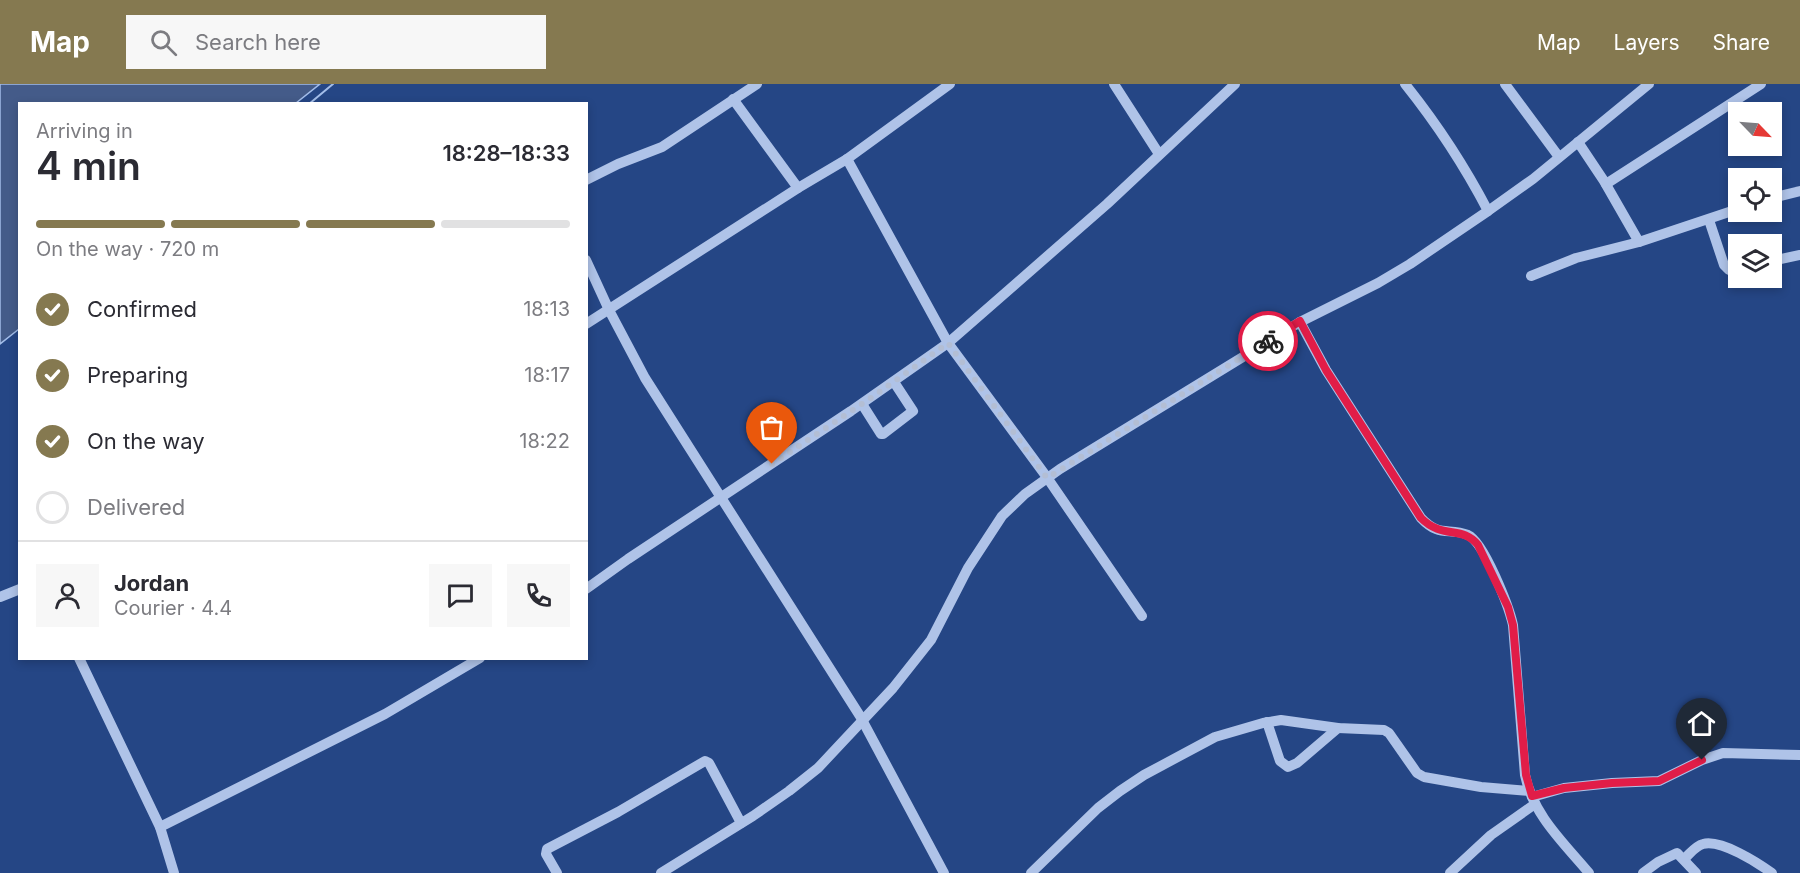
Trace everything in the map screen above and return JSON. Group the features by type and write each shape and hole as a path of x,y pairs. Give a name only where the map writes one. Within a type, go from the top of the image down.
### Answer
{"street":[{"path":"588,179 618,164 662,147 757,84"},
{"path":"588,323 847,159 951,84"},
{"path":"1114,84 1159,154"},
{"path":"588,588 862,404 948,343 1065,241 1235,84"},
{"path":"1405,84 1461,160 1488,211"},
{"path":"1505,84 1559,157"},
{"path":"661,873 741,823 805,779 863,720 893,688 931,640 968,568 992,529 1002,516 1026,494 1047,478 1300,321 1378,283 1488,211 1533,179 1649,84"},
{"path":"1606,184 1761,84"},
{"path":"733,99 798,188"},
{"path":"1578,142 1606,184 1639,242"},
{"path":"847,159 948,343 1047,478 1142,616"},
{"path":"1782,196 1800,191"},
{"path":"1531,276 1576,258 1639,242 1728,213"},
{"path":"1710,220 1724,265 1728,269"},
{"path":"1782,259 1800,255"},
{"path":"588,266 645,378 863,720 944,873"},
{"path":"1300,321 1326,370 1421,518 1434,529 1465,534 1473,539 1485,557 1510,612 1513,625 1526,775 1532,797 1551,828 1589,873"},
{"path":"862,404 881,434 884,434 914,410 894,382"},
{"path":"0,597 18,590"},
{"path":"81,660 160,827 174,873"},
{"path":"160,827 385,714 477,660"},
{"path":"1031,873 1098,808 1135,781 1215,737 1267,722 1289,720 1338,728 1387,731 1414,769 1424,777 1532,797 1564,788 1659,781 1702,760 1723,753 1800,755"},
{"path":"1267,722 1280,761 1288,767 1297,763 1338,728"},
{"path":"557,873 546,854 547,849 618,812 705,761 709,763 741,823"},
{"path":"1450,873 1532,797"},
{"path":"1684,859 1699,846 1708,843 1754,860 1772,873"},
{"path":"1643,873 1677,853 1696,873"}],"water":[{"path":"0,84 320,84 297,102 18,102 18,330 0,344"}],"waterway":[{"path":"311,102 333,84"}],"way so far":[{"path":"772,464 948,343 1047,478 1268,341"}],"route":[{"path":"1268,341 1300,321 1326,370 1421,518 1434,529 1469,536 1485,557 1508,607 1513,625 1526,775 1528,789 1532,796 1564,788 1659,781 1702,760"}]}
